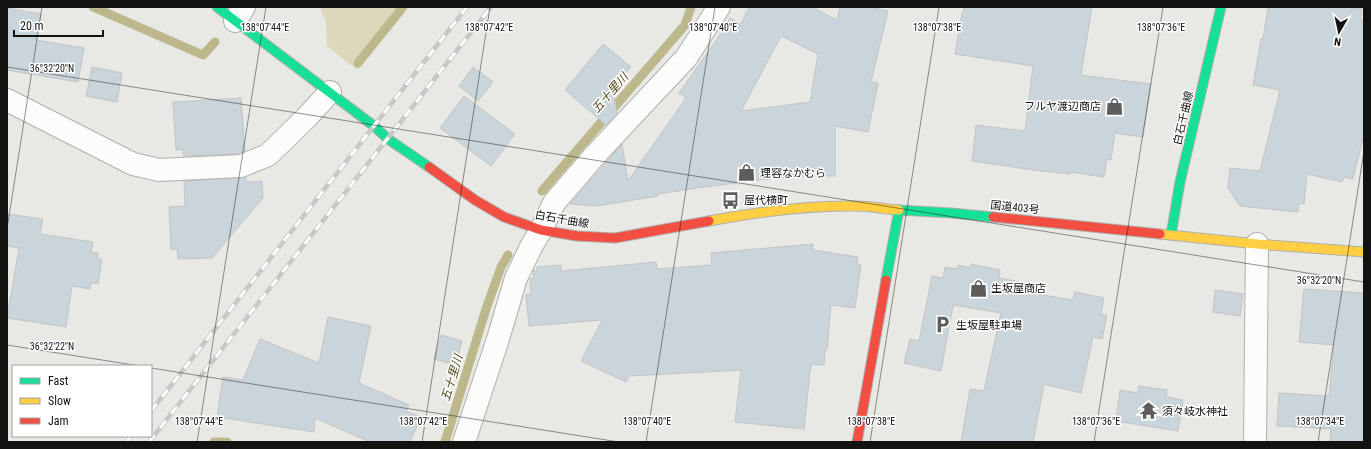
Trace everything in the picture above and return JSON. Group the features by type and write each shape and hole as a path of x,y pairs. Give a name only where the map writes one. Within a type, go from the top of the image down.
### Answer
{"main road":[{"name":"白石千曲線","path":"217,7 238,12 330,92 374,126 388,139 475,200 504,217 541,230 577,236 615,238 754,213 804,208 856,206 899,210"},
{"name":"白石千曲線","path":"1171,235 1180,182 1221,7"},
{"name":"国道403号","path":"899,210 951,213 1257,244 1364,252"},
{"path":"857,442 899,210"}],"street":[{"path":"464,442 496,346 516,278 554,203 596,154 686,58 719,7"},
{"path":"7,100 133,164 158,170 241,166 268,155 330,92"},
{"path":"1255,442 1257,244"}],"shaded area":[{"path":"320,7 408,7 357,70 327,46 326,21"}],"building":[{"path":"749,7 812,7 837,20 840,7 869,7 888,11 871,82 878,83 868,132 835,126 835,176 791,176 658,194 658,196 597,206 570,204 622,144 628,181 686,98 679,93 722,32 730,18 741,24","holes":["781,36 818,54 810,102 741,111"]},
{"path":"964,7 1092,7 1081,75 1151,84 1143,137 1115,133 1111,160 1107,159 1104,177 1070,172 1070,174 1033,170 972,161 976,125 1025,131 1033,66 955,54"},
{"path":"1268,7 1344,7 1362,9 1360,20 1364,20 1364,134 1353,179 1344,177 1342,182 1307,174 1304,204 1299,203 1298,212 1240,206 1228,188 1230,168 1260,171 1280,90 1253,85"},
{"path":"7,8 41,14 36,40 84,48 78,82 7,70"},
{"path":"603,44 631,67 613,88 617,113 606,125 565,90"},
{"path":"92,67 122,73 117,102 86,96"},
{"path":"473,67 493,82 478,101 459,86"},
{"path":"464,96 515,134 491,166 440,128"},
{"path":"241,98 245,151 238,154 183,156 183,149 176,150 173,102"},
{"path":"246,177 246,182 262,181 263,198 212,258 178,259 177,249 171,250 169,207 185,206 184,181"},
{"path":"7,214 43,219 40,234 93,242 91,252 98,253 97,259 102,259 98,284 91,283 90,289 72,286 66,327 7,318 19,248 7,246"},
{"path":"813,244 813,250 858,257 857,264 861,265 855,308 831,305 827,350 825,350 824,365 812,364 810,372 804,429 735,422 741,370 629,376 626,382 581,361 602,320 529,326 526,295 531,294 530,279 534,278 533,271 537,271 537,267 561,265 561,271 656,262 657,269 712,265 711,253"},
{"path":"971,264 1000,270 999,278 1026,283 1025,292 1073,300 1075,292 1104,298 1101,314 1107,315 1102,339 1093,337 1081,393 1044,384 1033,442 961,442 970,389 984,391 1001,313 953,305 941,371 904,363 910,339 919,341 932,276 943,278 945,267 957,269 958,265 970,268"},
{"path":"1304,289 1364,293 1364,442 1330,442 1331,429 1277,426 1279,393 1329,396 1334,345 1299,342"},
{"path":"1215,290 1243,294 1240,316 1213,312"},
{"path":"328,317 371,326 359,383 409,405 406,411 421,417 410,442 370,442 315,418 314,432 217,417 223,377 243,380 260,339 319,363"},
{"path":"441,335 462,341 456,365 434,359"},
{"name":"須々岐水神社","path":"1139,386 1167,390 1166,397 1183,400 1178,431 1116,421 1120,390 1138,393"}],"waterway":[{"path":"93,7 203,55 215,42"},
{"path":"358,63 403,7"},
{"name":"五十里川","path":"542,191 685,25 691,7"},
{"name":"五十里川","path":"445,442 486,309 501,267 508,255"},
{"name":"五十里川","path":"214,442 227,442"}],"railway":[{"path":"152,410 467,7"},
{"path":"149,442 491,7"},
{"path":"126,442 130,437"}],"traffic: fast":[{"path":"217,7 374,126 388,139 429,167"},
{"path":"1171,235 1180,182 1221,7"},
{"path":"886,280 899,210 993,217"}],"traffic: slow":[{"path":"709,221 764,212 801,208 861,206 899,210"},
{"path":"1160,234 1257,244 1364,252"}],"traffic: jam":[{"path":"429,167 475,200 504,217 541,230 577,236 615,238 709,221"},
{"path":"993,217 1160,234"},
{"path":"857,442 886,280"}],"place":[{"name":"フルヤ渡辺商店","path":"1114,106"},
{"name":"理容なかむら","path":"747,173"},
{"name":"屋代横町","path":"731,200"},
{"name":"生坂屋商店","path":"978,288"},
{"name":"生坂屋駐車場","path":"943,325"},
{"name":"須々岐水神社","path":"1149,411"}]}
